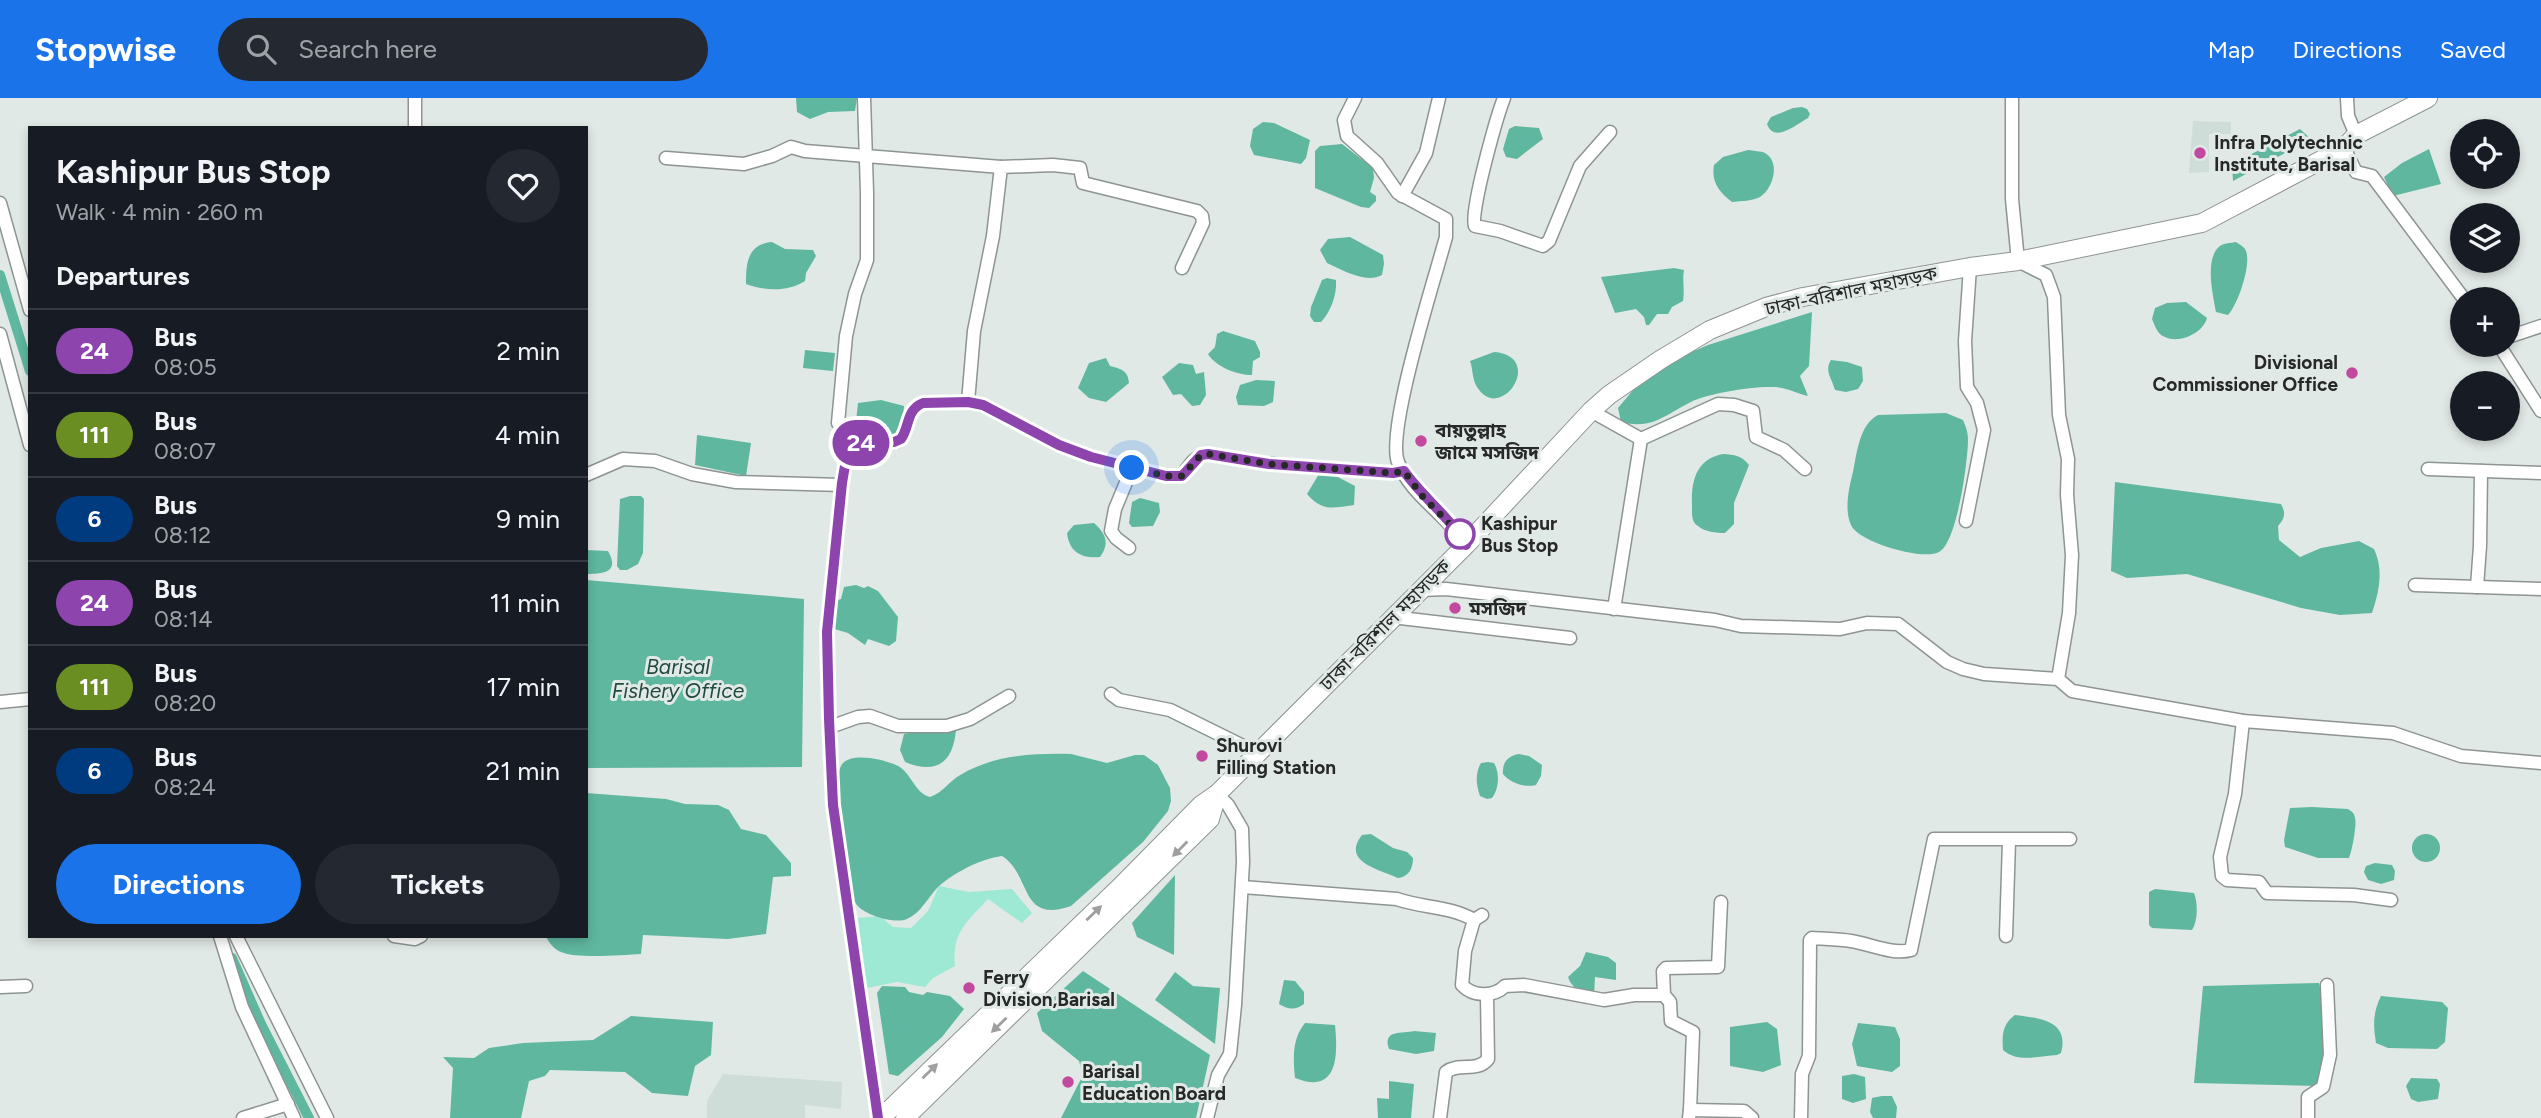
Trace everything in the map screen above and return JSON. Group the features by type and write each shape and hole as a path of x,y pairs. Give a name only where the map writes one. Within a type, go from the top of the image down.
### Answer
{"highway":[{"name":"ঢাকা-বরিশাল মহাসড়ক","path":"879,1118 1119,888 1201,805 1217,794 1598,415 1609,395 1710,330 1766,306 1970,267 2018,261 2202,223 2344,148 2356,135 2428,98"},
{"name":"ঢাকা-বরিশাল মহাসড়ক","path":"905,1118 1210,819 1217,794"}],"street":[{"path":"415,98 415,126"},
{"path":"855,443 838,423 846,336 855,294 867,260 864,98"},
{"path":"1355,98 1344,120 1347,136 1377,163 1402,196 1446,219 1472,220"},
{"path":"1402,196 1426,153 1439,98"},
{"path":"1504,98 1495,121 1472,220 1475,226 1500,231 1543,246 1549,241 1580,166 1610,132"},
{"path":"2012,98 2012,199 2018,261 2046,275 2053,297 2059,415 2068,459 2067,495 2071,555 2069,613 2058,680"},
{"path":"2347,98 2348,116 2356,135"},
{"path":"666,158 744,164 791,147 805,151 1001,167 1054,165 1080,168 1083,183 1197,211 1202,216 1203,223 1182,268"},
{"path":"2344,148 2356,172 2371,176 2455,287"},
{"path":"968,402 974,331 993,236 1001,167"},
{"path":"0,203 28,303"},
{"path":"1446,219 1446,237 1396,433 1396,453 1404,471 1423,497 1457,529 1466,545"},
{"path":"1966,521 1984,430 1977,403 1967,387 1965,341 1970,267"},
{"path":"2520,333 2541,326"},
{"path":"0,334 28,438"},
{"path":"2507,357 2541,411"},
{"path":"855,443 894,442 901,439 911,412 923,403 968,402 983,405 1059,445 1091,457 1166,476 1182,476 1201,455 1208,454 1269,464 1393,473 1404,471"},
{"path":"1641,439 1718,404 1734,405 1753,411 1756,437 1784,450 1805,469"},
{"path":"1598,415 1641,439"},
{"path":"1614,609 1641,439"},
{"path":"855,443 847,454 842,485 827,632 830,727 833,805 879,1118"},
{"path":"588,474 623,459 655,461 692,474 736,482 842,485"},
{"path":"1129,548 1111,531 1112,519 1132,468"},
{"path":"2428,469 2541,473"},
{"path":"2477,587 2481,471"},
{"path":"2415,585 2541,589"},
{"path":"1420,590 1446,589 1779,629 1840,629 1867,623 1898,624 1947,662 1984,674 2058,680 2073,691 2243,721 2393,733 2461,756 2521,763 2541,762"},
{"path":"1392,617 1570,638"},
{"path":"1111,694 1119,700 1170,710 1257,752"},
{"path":"830,727 858,717 870,716 898,726 947,726 970,719 1009,696"},
{"path":"0,702 28,699"},
{"path":"2243,721 2235,794 2220,857 2222,876 2227,880 2259,882 2267,893 2354,895 2390,900"},
{"path":"1207,1118 1218,1075 1230,1054 1242,887 1242,829 1228,805 1217,794"},
{"path":"1801,1118 1801,1074 1809,1056 1810,940 1850,940 1880,948 1911,950 1934,839 2070,839"},
{"path":"2006,936 2009,841"},
{"path":"1242,887 1397,899 1478,917 1465,951 1462,985 1471,991 1487,995 1502,990 1504,986 1524,985 1604,1000 1634,995 1664,995"},
{"path":"1721,902 1718,967 1666,968 1663,971 1664,995 1670,1002 1672,1023 1693,1032 1690,1114 1744,1111 1752,1118"},
{"path":"221,938 242,1007 294,1118"},
{"path":"237,938 327,1118"},
{"path":"2308,1118 2308,1097 2323,1087 2330,1055 2327,985"},
{"path":"0,987 26,986"},
{"path":"1440,1118 1446,1072 1452,1068 1479,1066 1488,1059 1487,995"},
{"path":"243,1118 288,1104"}],"shaded area":[{"name":"Infra Polytechnic Institute, Barisal","path":"2193,121 2231,122 2231,134 2209,134 2209,172 2189,173"},
{"path":"939,886 969,892 1012,889 1032,913 1022,923 988,899 958,936 955,966 933,978 925,987 897,982 867,988 858,918 880,916 893,927 911,928 928,911"},
{"path":"723,1074 842,1082 841,1109 805,1105 805,1118 707,1118 707,1101"}],"water":[{"path":"796,98 857,98 855,111 828,112 810,119 797,112"},
{"path":"1802,107 1810,114 1808,118 1786,131 1770,130 1767,124 1771,117"},
{"path":"1263,122 1274,123 1310,140 1306,158 1301,164 1254,155 1250,146 1253,129"},
{"path":"1515,126 1539,128 1543,139 1517,159 1506,157 1503,149 1509,129"},
{"path":"2300,129 2311,139 2233,181 2232,164"},
{"path":"1342,144 1373,168 1374,178 1370,192 1376,196 1376,201 1369,208 1315,188 1315,151 1320,146"},
{"path":"2429,149 2441,184 2393,196 2384,177 2402,163"},
{"path":"1748,150 1763,152 1770,157 1774,169 1772,182 1760,197 1732,202 1717,186 1714,165 1723,157"},
{"path":"1350,237 1383,255 1382,275 1362,277 1327,263 1320,250 1328,239"},
{"path":"772,242 785,249 813,250 816,256 806,273 805,281 776,289 746,284 748,262 753,251"},
{"path":"2236,242 2245,249 2247,255 2246,273 2240,293 2228,315 2216,312 2211,268 2212,259 2220,246"},
{"path":"1674,268 1684,270 1684,297 1668,314 1657,314 1649,325 1646,325 1644,317 1636,309 1615,313 1601,277"},
{"path":"1322,280 1336,280 1334,297 1325,318 1321,322 1314,322 1310,316 1311,307"},
{"path":"2186,302 2207,318 2205,323 2184,338 2171,339 2162,336 2152,319 2155,308 2167,303"},
{"path":"1812,312 1809,366 1800,376 1808,396 1773,387 1736,390 1691,402 1650,423 1621,422 1618,408 1639,383 1680,357 1708,345"},
{"path":"1223,331 1255,341 1260,357 1253,361 1252,375 1227,369 1216,363 1208,354 1215,347 1217,334"},
{"path":"805,350 835,353 833,371 803,368"},
{"path":"1494,352 1509,356 1517,364 1518,375 1507,394 1497,398 1487,397 1477,387 1470,361"},
{"path":"1106,358 1110,366 1125,373 1129,383 1106,402 1089,398 1078,388 1089,363"},
{"path":"1831,360 1862,367 1863,381 1858,389 1846,392 1835,390 1828,371"},
{"path":"1179,363 1193,365 1196,374 1204,372 1206,395 1200,405 1192,406 1181,394 1173,395 1162,377"},
{"path":"1256,380 1275,381 1273,402 1264,406 1238,405 1236,397 1240,385"},
{"path":"881,400 904,406 902,433 893,439 859,437 855,430 858,403"},
{"path":"1946,413 1963,420 1968,440 1960,500 1951,534 1945,545 1939,552 1919,554 1865,538 1851,525 1848,498 1858,448 1867,425 1878,415"},
{"path":"697,435 751,443 746,476 695,465"},
{"path":"1723,454 1737,456 1749,465 1734,503 1734,524 1725,533 1701,528 1692,517 1693,488 1697,472 1707,461"},
{"path":"1319,474 1336,476 1355,486 1354,505 1328,507 1313,500 1307,494"},
{"path":"2115,482 2281,504 2284,515 2278,526 2279,540 2300,557 2321,548 2359,541 2374,549 2379,565 2378,589 2372,613 2340,615 2301,608 2187,574 2127,578 2111,571"},
{"path":"641,496 644,499 643,553 638,564 627,570 620,570 617,566 620,499"},
{"path":"1140,498 1159,503 1160,512 1153,526 1132,527 1129,523 1132,502"},
{"path":"1094,523 1106,543 1100,557 1088,557 1078,553 1070,545 1067,533 1074,525"},
{"path":"588,550 608,551 611,568 588,574"},
{"name":"Barisal Fishery Office","path":"588,580 804,599 802,767 588,768"},
{"path":"856,585 864,588 868,586 878,591 898,617 896,641 889,646 868,639 865,645 848,633 831,628 833,602 841,599 844,587"},
{"path":"956,728 952,749 942,763 926,767 905,762 900,750 904,734 928,729"},
{"path":"1071,754 1107,763 1144,755 1158,765 1170,788 1171,801 1168,811 1143,842 1071,906 1054,910 1034,903 1018,874 1002,856 977,863 952,876 907,919 890,920 864,911 858,906 851,894 839,809 838,776 845,761 866,758 896,765 920,791 930,797 958,777 987,763 1029,755"},
{"path":"1519,754 1529,756 1542,765 1541,776 1536,785 1518,784 1503,774 1506,760"},
{"path":"1481,763 1494,763 1498,781 1492,798 1487,799 1480,796 1477,779"},
{"path":"588,793 718,805 729,810 741,829 766,835 791,863 791,876 773,877 766,934 728,939 643,935 641,954 600,956 568,954 550,943 547,938 588,938"},
{"path":"2290,808 2348,809 2353,813 2355,832 2349,858 2318,858 2285,847"},
{"path":"1371,834 1393,848 1407,852 1413,858 1408,874 1398,878 1373,868 1359,858 1356,852 1357,844 1362,835"},
{"path":"2426,834 2436,838 2440,848 2436,858 2426,862 2416,858 2412,848 2416,838"},
{"path":"2375,863 2392,865 2395,871 2394,880 2381,884 2368,880 2364,872 2366,866"},
{"path":"1175,875 1174,955 1137,937 1132,923"},
{"path":"2155,889 2194,893 2197,912 2192,930 2152,928 2149,925 2149,892"},
{"path":"1586,952 1608,957 1616,963 1616,980 1595,977 1594,996 1578,990 1568,977 1580,966"},
{"path":"1083,971 1210,1055 1196,1118 1061,1118 1083,1075 1079,1061 1042,1031 1037,1013"},
{"path":"1175,972 1193,986 1220,988 1215,1044 1155,1000"},
{"path":"1284,980 1295,981 1304,992 1304,1004 1291,1008 1279,1004"},
{"path":"2319,983 2328,1025 2318,1086 2194,1083 2203,986"},
{"path":"882,986 905,987 909,992 923,995 927,992 950,996 964,1009 942,1037 898,1076 889,1074 877,993"},
{"path":"2381,996 2442,1002 2448,1008 2445,1042 2437,1049 2388,1048 2376,1043 2374,1019"},
{"path":"2015,1015 2042,1020 2056,1027 2063,1042 2061,1053 2021,1058 2003,1050 2004,1031"},
{"path":"631,1016 713,1022 711,1055 695,1066 688,1096 652,1093 625,1072 550,1070 545,1076 529,1081 521,1118 450,1118 453,1068 443,1057 474,1058 489,1048 523,1043 593,1040"},
{"path":"1767,1022 1777,1029 1781,1065 1763,1072 1730,1066 1730,1027"},
{"path":"1305,1023 1335,1025 1335,1060 1327,1077 1320,1081 1309,1082 1295,1078 1296,1042"},
{"path":"1858,1023 1895,1027 1900,1039 1900,1066 1892,1072 1857,1066 1852,1044"},
{"path":"1414,1031 1436,1033 1434,1051 1416,1054 1389,1049 1388,1038 1391,1035"},
{"path":"1854,1074 1865,1077 1866,1099 1853,1103 1842,1099 1842,1076"},
{"path":"2411,1078 2437,1079 2440,1084 2438,1099 2418,1102 2411,1099 2406,1086"},
{"path":"1389,1081 1414,1084 1411,1118 1378,1118 1377,1098 1389,1099"},
{"path":"1892,1096 1897,1107 1896,1118 1873,1118 1870,1112 1872,1098"}],"waterway":[{"path":"0,275 28,365"},
{"path":"232,958 261,1024 309,1118"}],"bus line":[{"name":"24","path":"878,1118 833,805 829,719 827,632 842,483 847,454 855,443 894,442 901,439 911,412 923,403 968,402 983,405 1059,445 1091,457 1166,476 1182,476 1192,462 1201,455 1208,454 1269,464 1393,473 1404,471 1423,497 1457,529 1466,545"}],"place":[{"name":"Infra Polytechnic Institute, Barisal","path":"2200,153"},
{"name":"Divisional Commissioner Office","path":"2352,373"},
{"name":"বায়তুল্লাহ জামে মসজিদ","path":"1421,441"},
{"name":"Kashipur Bus Stop","path":"1460,534"},
{"name":"মসজিদ","path":"1455,608"},
{"name":"Shurovi Filling Station","path":"1202,756"},
{"name":"Ferry Division,Barisal","path":"969,988"},
{"name":"Barisal Education Board","path":"1068,1082"}],"route":[{"path":"1132,468 1166,476 1182,476 1192,462 1201,455 1208,454 1269,464 1393,473 1404,471 1423,497 1460,534"}]}
